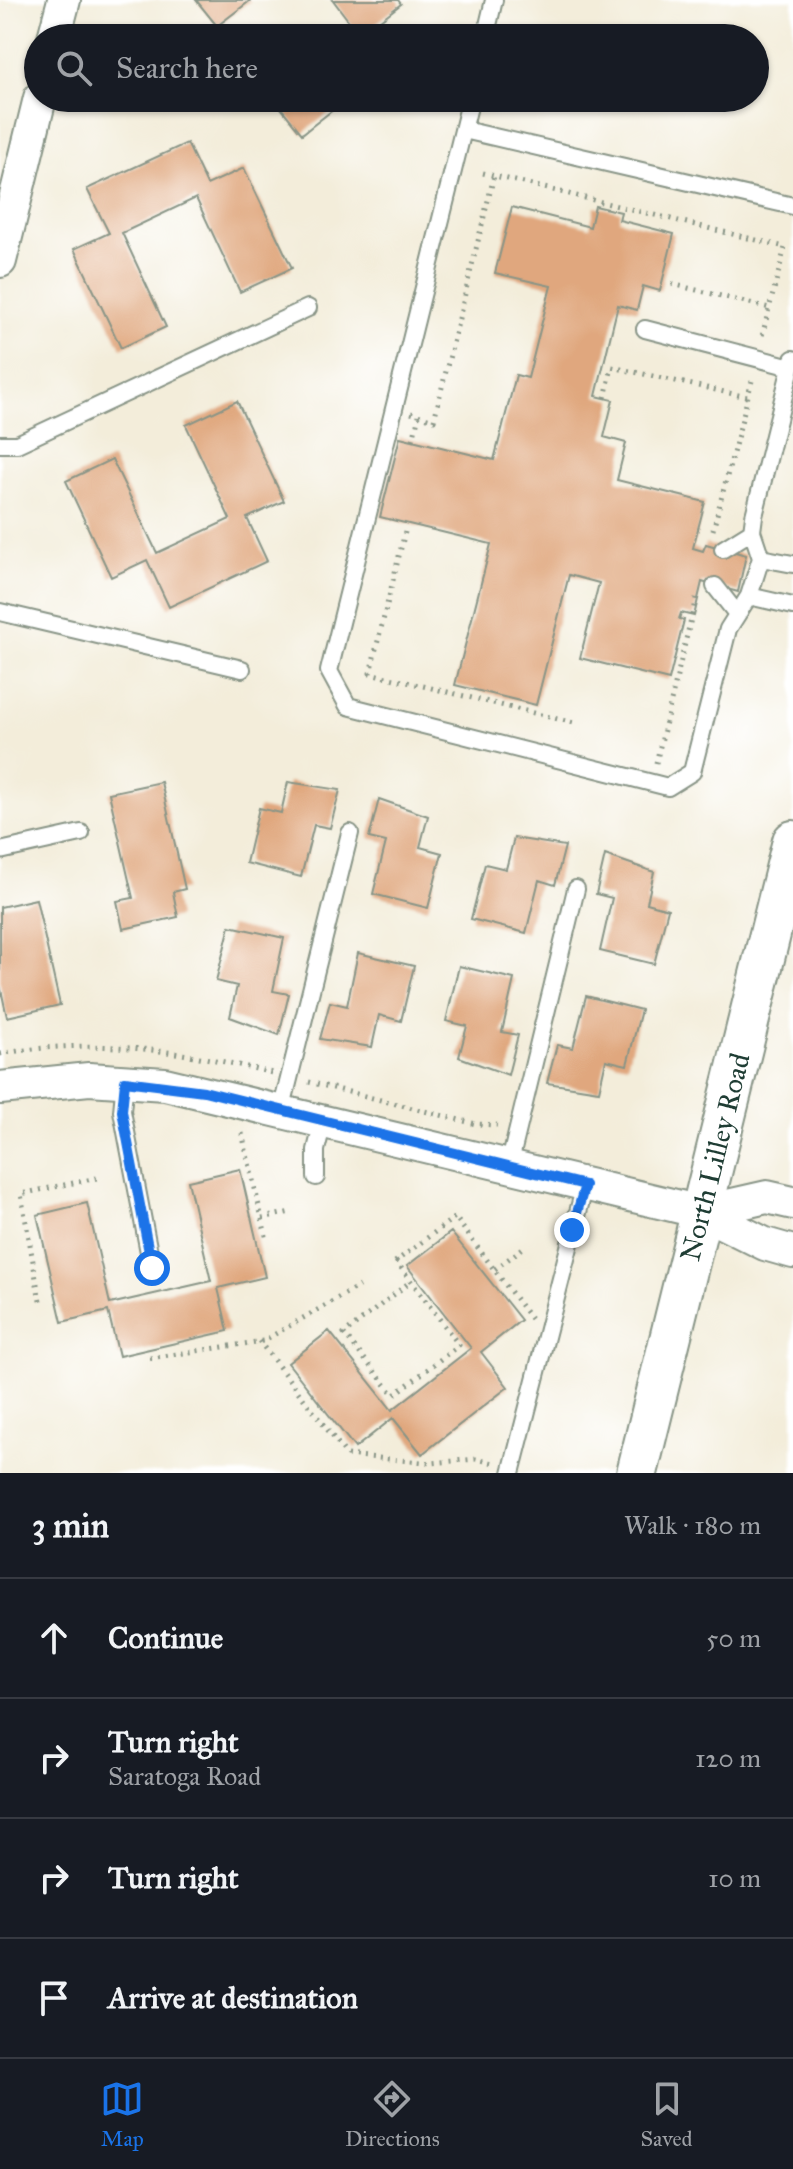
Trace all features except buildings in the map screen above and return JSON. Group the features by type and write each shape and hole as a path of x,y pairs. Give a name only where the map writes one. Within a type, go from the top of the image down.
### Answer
{"street":[{"path":"58,24 64,0"},
{"path":"0,261 37,112"},
{"name":"North Lilley Road","path":"637,1473 793,841"},
{"path":"0,1088 55,1080 125,1081 204,1091 701,1212 765,1244 793,1252"},
{"path":"701,1212 767,1197 793,1203"}],"lane":[{"path":"488,24 494,0"},
{"path":"468,112 329,671 348,706 668,787 692,772 728,629 749,596 761,558 752,531 792,363 645,329"},
{"path":"464,130 793,206"},
{"path":"0,444 17,444 308,308"},
{"path":"723,549 752,531"},
{"path":"761,558 793,564"},
{"path":"715,586 737,614"},
{"path":"749,596 793,606"},
{"path":"0,612 242,669"},
{"path":"0,851 81,833"},
{"path":"281,1111 350,833"},
{"path":"509,1166 576,889"},
{"path":"125,1081 122,1111 152,1268"},
{"path":"316,1177 316,1150 323,1122"},
{"path":"506,1469 585,1185"}],"path":[{"path":"483,173 785,247 759,346"},
{"path":"406,412 434,420 494,176"},
{"path":"672,284 770,308"},
{"path":"605,398 612,367 747,397"},
{"path":"712,532 754,374"},
{"path":"413,440 419,415"},
{"path":"405,532 370,673 574,723"},
{"path":"655,771 691,615"},
{"path":"242,1133 267,1240"},
{"path":"40,1301 21,1194 97,1178"},
{"path":"262,1218 291,1212"},
{"path":"411,1281 344,1334 394,1395 459,1345 411,1281 395,1262 455,1217 532,1321"},
{"path":"495,1269 523,1248"},
{"path":"150,1358 259,1341 359,1286"},
{"path":"259,1341 347,1455 432,1463 476,1459 506,1469"}],"route":[{"path":"152,1268 122,1111 125,1081 204,1091 585,1185 572,1230"}]}
